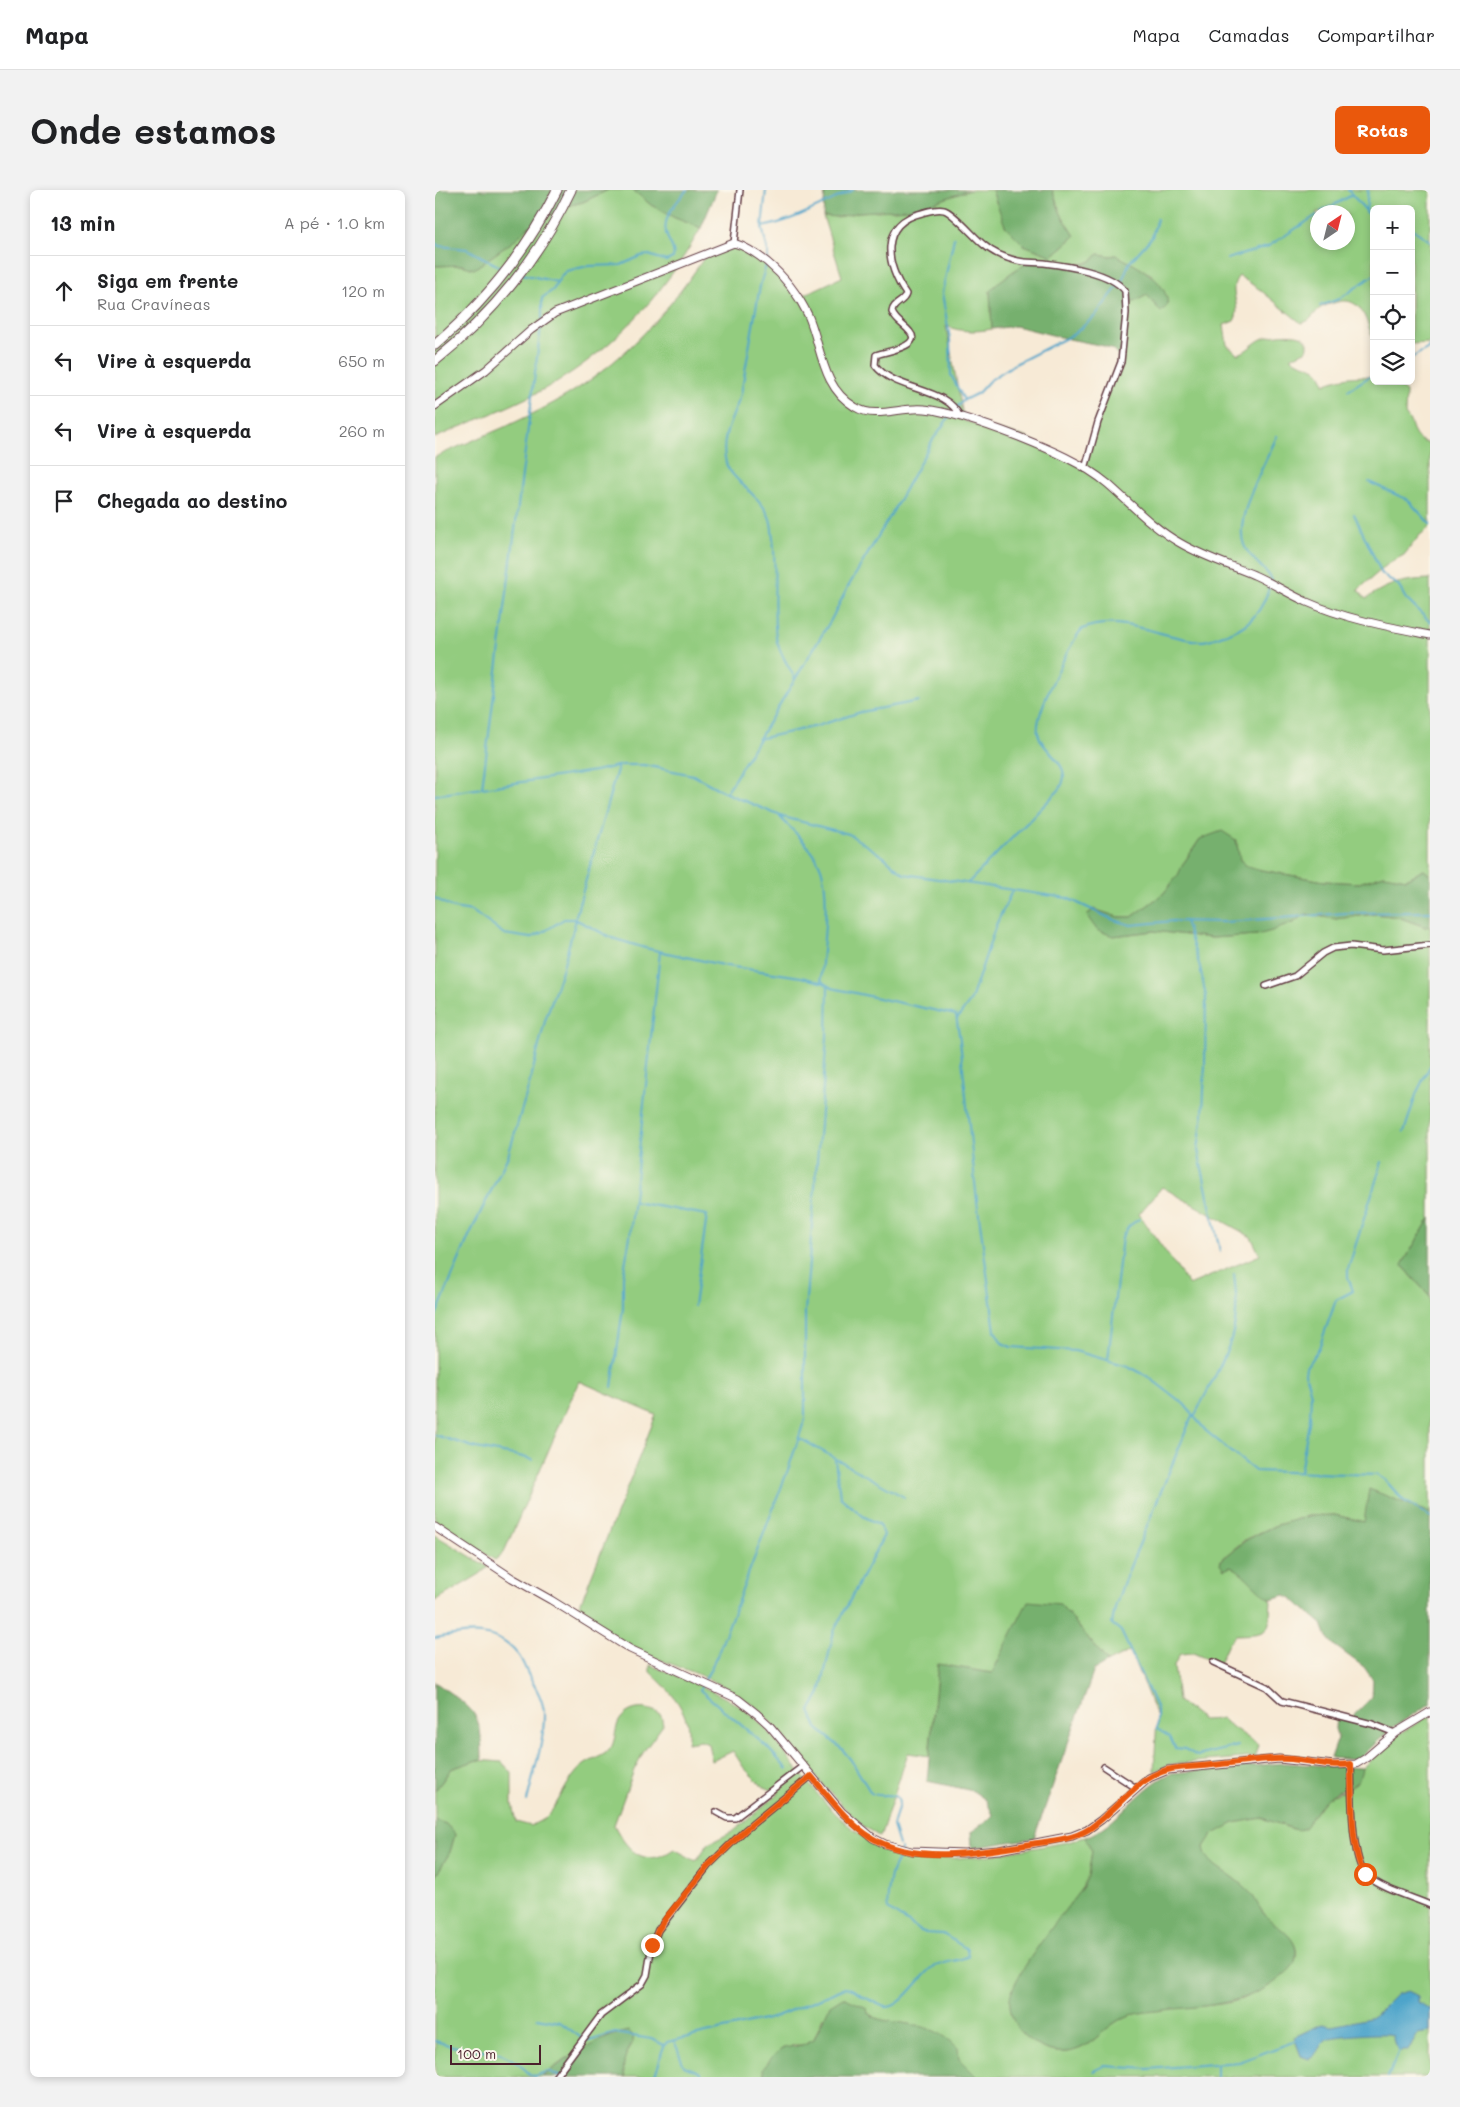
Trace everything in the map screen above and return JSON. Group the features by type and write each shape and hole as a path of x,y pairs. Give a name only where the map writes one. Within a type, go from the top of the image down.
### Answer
{"highway":[{"path":"435,345 463,320 502,277 530,238 557,190"},
{"path":"435,360 472,328 511,285 545,237 571,190"}],"street":[{"path":"734,243 740,190"},
{"path":"960,417 951,403 907,386 884,374 875,365 876,355 905,347 913,338 911,333 896,320 892,312 895,305 905,299 906,294 898,283 892,266 890,254 891,236 895,227 903,220 939,209 948,211 984,245 1006,258 1021,262 1058,265 1092,273 1113,279 1125,291 1127,313 1121,362 1099,422 1085,469"},
{"path":"435,406 481,374 531,330 555,313 734,243 756,254 788,282 808,316 823,367 832,384 843,398 855,408 869,413 924,408 960,417 1023,439 1085,469 1108,485 1141,516 1181,544 1268,581 1307,602 1344,614 1430,635"},
{"path":"1266,986 1295,976 1323,953 1333,948 1351,946 1383,950 1430,945"},
{"path":"435,1527 512,1578 630,1649 738,1699 757,1714 853,1823 873,1838 885,1844 911,1851 964,1853 999,1850 1072,1836 1087,1830 1101,1820 1136,1788 1156,1774 1168,1770 1279,1759 1334,1765 1351,1764 1366,1758 1395,1732 1430,1712"},
{"path":"1213,1662 1267,1687 1282,1701 1395,1732"},
{"path":"1351,1764 1353,1824 1359,1863 1362,1869 1370,1878 1430,1905"},
{"path":"716,1812 727,1818 735,1818 803,1766"},
{"path":"1104,1767 1136,1788"},
{"path":"555,2077 601,2015 642,1984 647,1975 652,1945 658,1930 708,1866 745,1830 811,1776"}],"green space":[{"path":"435,190 608,190 583,202 564,207 527,228 515,240 474,269 462,265 435,266"},
{"path":"608,190 633,190 651,205 675,218 701,228 668,279 650,302 608,345 560,380 533,395 435,438 435,266 462,265 474,269 515,240 527,228 564,207 583,202"},
{"path":"633,190 717,190 701,228 675,218 651,205"},
{"path":"825,190 970,190 909,209 859,212 839,217 823,216"},
{"path":"970,190 992,190 997,205 1024,245 1052,256 1075,236 1061,214 1052,190 1430,190 1430,343 1415,344 1415,205 1370,205 1370,331 1363,313 1353,303 1346,301 1325,306 1319,309 1309,320 1301,323 1259,289 1239,276 1235,281 1234,287 1236,315 1234,321 1224,325 1227,345 1237,354 1264,338 1276,335 1300,336 1308,343 1307,350 1290,358 1316,369 1324,384 1343,378 1367,376 1370,376 1370,385 1398,386 1406,392 1405,414 1416,435 1423,442 1430,444 1430,527 1420,535 1404,555 1389,563 1358,590 1366,599 1381,589 1396,583 1430,579 1430,875 1424,870 1406,879 1384,875 1359,883 1324,881 1247,866 1240,860 1236,840 1200,839 1183,864 1179,875 1163,894 1132,917 1118,917 1093,909 1087,915 1113,936 1154,931 1212,938 1257,935 1293,923 1306,914 1335,919 1376,914 1398,917 1425,927 1430,926 1430,1218 1402,1265 1430,1297 1430,1513 1409,1506 1364,1522 1335,1515 1308,1516 1274,1526 1246,1539 1219,1561 1246,1575 1271,1599 1269,1625 1262,1632 1256,1634 1236,1635 1227,1645 1219,1664 1193,1653 1180,1654 1174,1666 1178,1701 1203,1720 1221,1719 1258,1745 1255,1757 1170,1764 1154,1771 1157,1717 1130,1651 1108,1662 1060,1604 992,1673 938,1665 929,1756 908,1753 880,1837 863,1826 843,1806 806,1766 781,1733 756,1707 728,1688 637,1651 577,1612 656,1415 579,1381 504,1552 495,1560 435,1524 435,457 529,416 591,379 613,362 654,323 672,302 706,255 732,248 746,250 771,269 799,297 842,277 823,216 839,217 859,212 909,209","holes":["1098,254 1116,255 1152,275 1147,295 1130,304 1124,345 1099,405 1085,469 1026,437 964,421 946,326 968,331 992,329 990,291 1007,276 1022,266 1037,260 1044,259 1080,264 1092,260","1162,1187 1251,1237 1260,1255 1189,1285 1139,1214"]},
{"path":"992,190 1052,190 1061,214 1075,236 1052,256 1024,245 1005,226"},
{"path":"1098,254 1116,255 1149,274 1162,287 1168,305 1161,312 1147,295 1130,304 1124,344 1118,356 1114,350 1104,346 1015,326 992,329 990,291 1007,276 1022,266 1037,260 1044,259 1080,264 1092,260"},
{"path":"1222,831 1236,840 1240,860 1247,866 1261,870 1324,881 1359,883 1384,875 1406,879 1424,870 1430,875 1430,926 1426,927 1398,917 1376,914 1335,919 1306,914 1293,923 1257,935 1212,938 1154,931 1113,936 1097,930 1087,916 1093,909 1118,917 1132,917 1163,894 1178,875 1200,839"},
{"path":"1430,1218 1430,1297 1402,1265"},
{"path":"1369,1489 1430,1513 1430,1704 1392,1728 1358,1760 1331,1758 1338,1738 1335,1729 1336,1713 1351,1718 1372,1697 1373,1680 1364,1667 1335,1646 1327,1637 1322,1624 1291,1598 1285,1595 1271,1599 1237,1570 1231,1566 1224,1569 1219,1562 1246,1540 1274,1526 1308,1516 1335,1515 1364,1522"},
{"path":"435,1535 488,1567 480,1574 435,1601"},
{"path":"1028,1601 1060,1604 1108,1662 1094,1670 1034,1838 972,1848 971,1832 993,1815 986,1800 973,1791 927,1781 938,1664 992,1673"},
{"path":"650,1665 713,1692 749,1713 769,1733 833,1811 861,1835 893,1852 930,1858 969,1857 1068,1842 1085,1837 1092,1851 1088,1876 1082,1888 1033,1955 1012,1991 1017,2028 1039,2046 1059,2052 1083,2047 1116,2022 1136,2013 1228,2003 1242,1999 1287,1972 1294,1963 1296,1955 1296,1948 1293,1942 1266,1916 1249,1893 1237,1881 1212,1863 1204,1852 1205,1845 1209,1838 1221,1829 1231,1824 1257,1818 1269,1820 1288,1828 1303,1829 1327,1797 1346,1791 1356,1783 1362,1768 1398,1735 1430,1715 1430,2077 977,2077 959,2059 896,2022 877,2020 867,2013 823,2017 814,2039 802,2045 793,2045 763,2069 765,2077 625,2077 624,2060 632,2044 615,2033 560,2063 542,2077 435,2077 435,1877 450,1852 455,1835 446,1824 435,1820 435,1791 451,1769 477,1760 502,1762 512,1773 512,1804 516,1822 531,1826 550,1813 567,1784 584,1765 610,1749 618,1723 622,1717 632,1710 644,1709 661,1715 663,1725 644,1751 634,1770 614,1825 625,1843 638,1855 654,1857 664,1855 674,1849 696,1861 708,1844 734,1831 779,1793 762,1786 744,1768 733,1751 712,1761 708,1744 701,1741 687,1743 687,1722 683,1713 665,1686 650,1672"},
{"path":"435,1682 459,1699 473,1713 480,1731 482,1761 477,1760 451,1769 435,1791"},
{"path":"1284,1763 1362,1768 1357,1782 1325,1800 1303,1829 1296,1830 1262,1818 1234,1823 1212,1835 1204,1847 1212,1863 1247,1890 1253,1896 1261,1911 1291,1939 1296,1949 1296,1960 1290,1969 1266,1988 1239,1999 1224,2003 1133,2014 1116,2022 1089,2043 1075,2050 1066,2052 1052,2051 1026,2038 1014,2021 1010,2009 1010,1998 1020,1974 1082,1888 1088,1876 1092,1851 1085,1837 1108,1824 1149,1787 1172,1773"},
{"path":"435,1820 446,1824 455,1834 450,1852 435,1877"},
{"path":"843,1997 867,2008 868,2013 879,2019 923,2027 944,2036 958,2048 959,2059 977,2077 765,2077 763,2069 773,2056 783,2048 802,2045 814,2039 830,2005"},
{"path":"628,2031 634,2036 625,2061 625,2077 542,2077 594,2043"}],"water":[{"path":"1408,1991 1418,1996 1418,2002 1430,2009 1430,2032 1418,2034 1408,2051 1400,2051 1395,2046 1392,2035 1371,2034 1327,2039 1309,2059 1301,2056 1294,2037 1322,2024 1332,2026 1374,2017 1397,1994"}],"waterway":[{"path":"542,319 542,298 553,290 566,271 588,266 621,265 641,256 649,255 666,261 673,258 673,250 665,225 670,213 687,190"},
{"path":"766,190 762,227 768,252 768,261"},
{"path":"762,227 797,216 853,190"},
{"path":"1348,190 1370,215"},
{"path":"1366,212 1368,190"},
{"path":"1334,205 1352,195"},
{"path":"955,409 964,400 978,393 989,381 1013,365 1074,334 1095,316 1122,281 1129,263 1152,237 1157,219"},
{"path":"1227,259 1267,247 1310,219"},
{"path":"1415,231 1430,241"},
{"path":"954,238 942,293 950,339 951,375 964,400"},
{"path":"435,243 439,246 467,249 504,269"},
{"path":"766,265 760,286 741,394 728,427 724,454 729,469 761,503 770,519 775,563 774,613 776,637 781,653 795,679"},
{"path":"522,274 557,282"},
{"path":"1320,306 1339,299 1370,278"},
{"path":"482,788 541,326"},
{"path":"1415,356 1427,349 1430,345"},
{"path":"1348,390 1370,376"},
{"path":"726,793 831,620 932,441 949,417"},
{"path":"1272,580 1247,550 1242,533 1243,520 1252,490 1277,436"},
{"path":"1369,482 1408,500 1430,524"},
{"path":"1354,514 1382,574 1398,585 1406,599 1430,622"},
{"path":"968,883 1059,790 1064,773 1057,760 1041,741 1038,733 1038,724 1053,680 1081,630 1095,625 1125,625 1187,639 1208,640 1236,630 1250,621 1264,602 1270,585"},
{"path":"758,739 817,726 861,712 919,701"},
{"path":"435,795 595,771 622,765 644,765 693,775 726,793 783,817 849,834 884,857 904,874 1067,898 1114,920 1131,925 1173,921 1225,922 1346,913 1430,912"},
{"path":"575,919 618,766"},
{"path":"780,817 809,847 821,868 826,908 821,979 823,982"},
{"path":"957,1019 971,1000 996,925 1012,891"},
{"path":"435,898 453,908 472,911 504,934 530,938 564,919 575,919 612,938 645,948 727,966 801,977 824,983 832,988 956,1015 977,1201 995,1331 1002,1343 1011,1347 1075,1351 1128,1366 1147,1376 1184,1404 1206,1431 1255,1471 1377,1475 1385,1480 1403,1500 1430,1517"},
{"path":"435,1318 469,1236 508,1156 531,1078 545,1021 563,967 576,919"},
{"path":"1185,921 1200,967 1206,997 1203,1114 1198,1150 1220,1251"},
{"path":"612,1387 623,1308 623,1277 630,1236 660,952"},
{"path":"704,1682 717,1656 789,1467 805,1419 805,1312 827,1037 828,987"},
{"path":"1404,1132 1417,1092 1430,1066"},
{"path":"1300,1472 1310,1417 1311,1394 1305,1373 1306,1367 1319,1348 1336,1300 1353,1291 1348,1277 1348,1269 1382,1162"},
{"path":"634,1202 707,1215 694,1306"},
{"path":"1108,1360 1122,1237 1129,1226 1139,1219"},
{"path":"1194,1417 1231,1340 1236,1314 1234,1274"},
{"path":"1192,1416 1123,1584 1112,1624 1121,1631 1157,1709 1157,1729 1170,1737 1175,1748 1185,1749 1197,1756 1238,1746"},
{"path":"435,1435 476,1448 533,1460"},
{"path":"799,1438 904,1497"},
{"path":"835,1459 840,1497 863,1516 880,1525 884,1535 834,1631 820,1693 810,1711 817,1728 842,1749 871,1793 891,1795 898,1798 899,1804 893,1826 899,1845"},
{"path":"435,1638 469,1633 491,1636 501,1640 519,1656 539,1695 544,1715 540,1747 527,1801"},
{"path":"702,1686 700,1690 767,1747 787,1769"},
{"path":"653,2077 658,2068 662,2050 667,2042 772,2018 845,1988 851,1989 882,2006 892,2006 904,1998 932,1968 968,1956 967,1949 943,1934 926,1933 919,1930 888,1909 891,1875 901,1849"},
{"path":"537,2018 560,2022 584,2040 589,2041 615,2033 651,2039 664,2045"},
{"path":"674,2040 684,2066 699,2072 704,2077"},
{"path":"1094,2071 1104,2066 1148,2069 1239,2062 1298,2040"},
{"path":"435,2041 455,2047 497,2053 513,2060 531,2075 535,2076 548,2071 561,2077"},
{"path":"1388,2077 1400,2048"},
{"path":"1216,2064 1216,2077"}],"route":[{"path":"652,1945 658,1930 666,1918 708,1866 745,1830 811,1776 853,1823 873,1838 885,1844 911,1851 964,1853 999,1850 1052,1841 1087,1830 1115,1808 1140,1784 1156,1774 1168,1770 1279,1759 1334,1765 1351,1764 1353,1824 1359,1863 1365,1874"}]}
